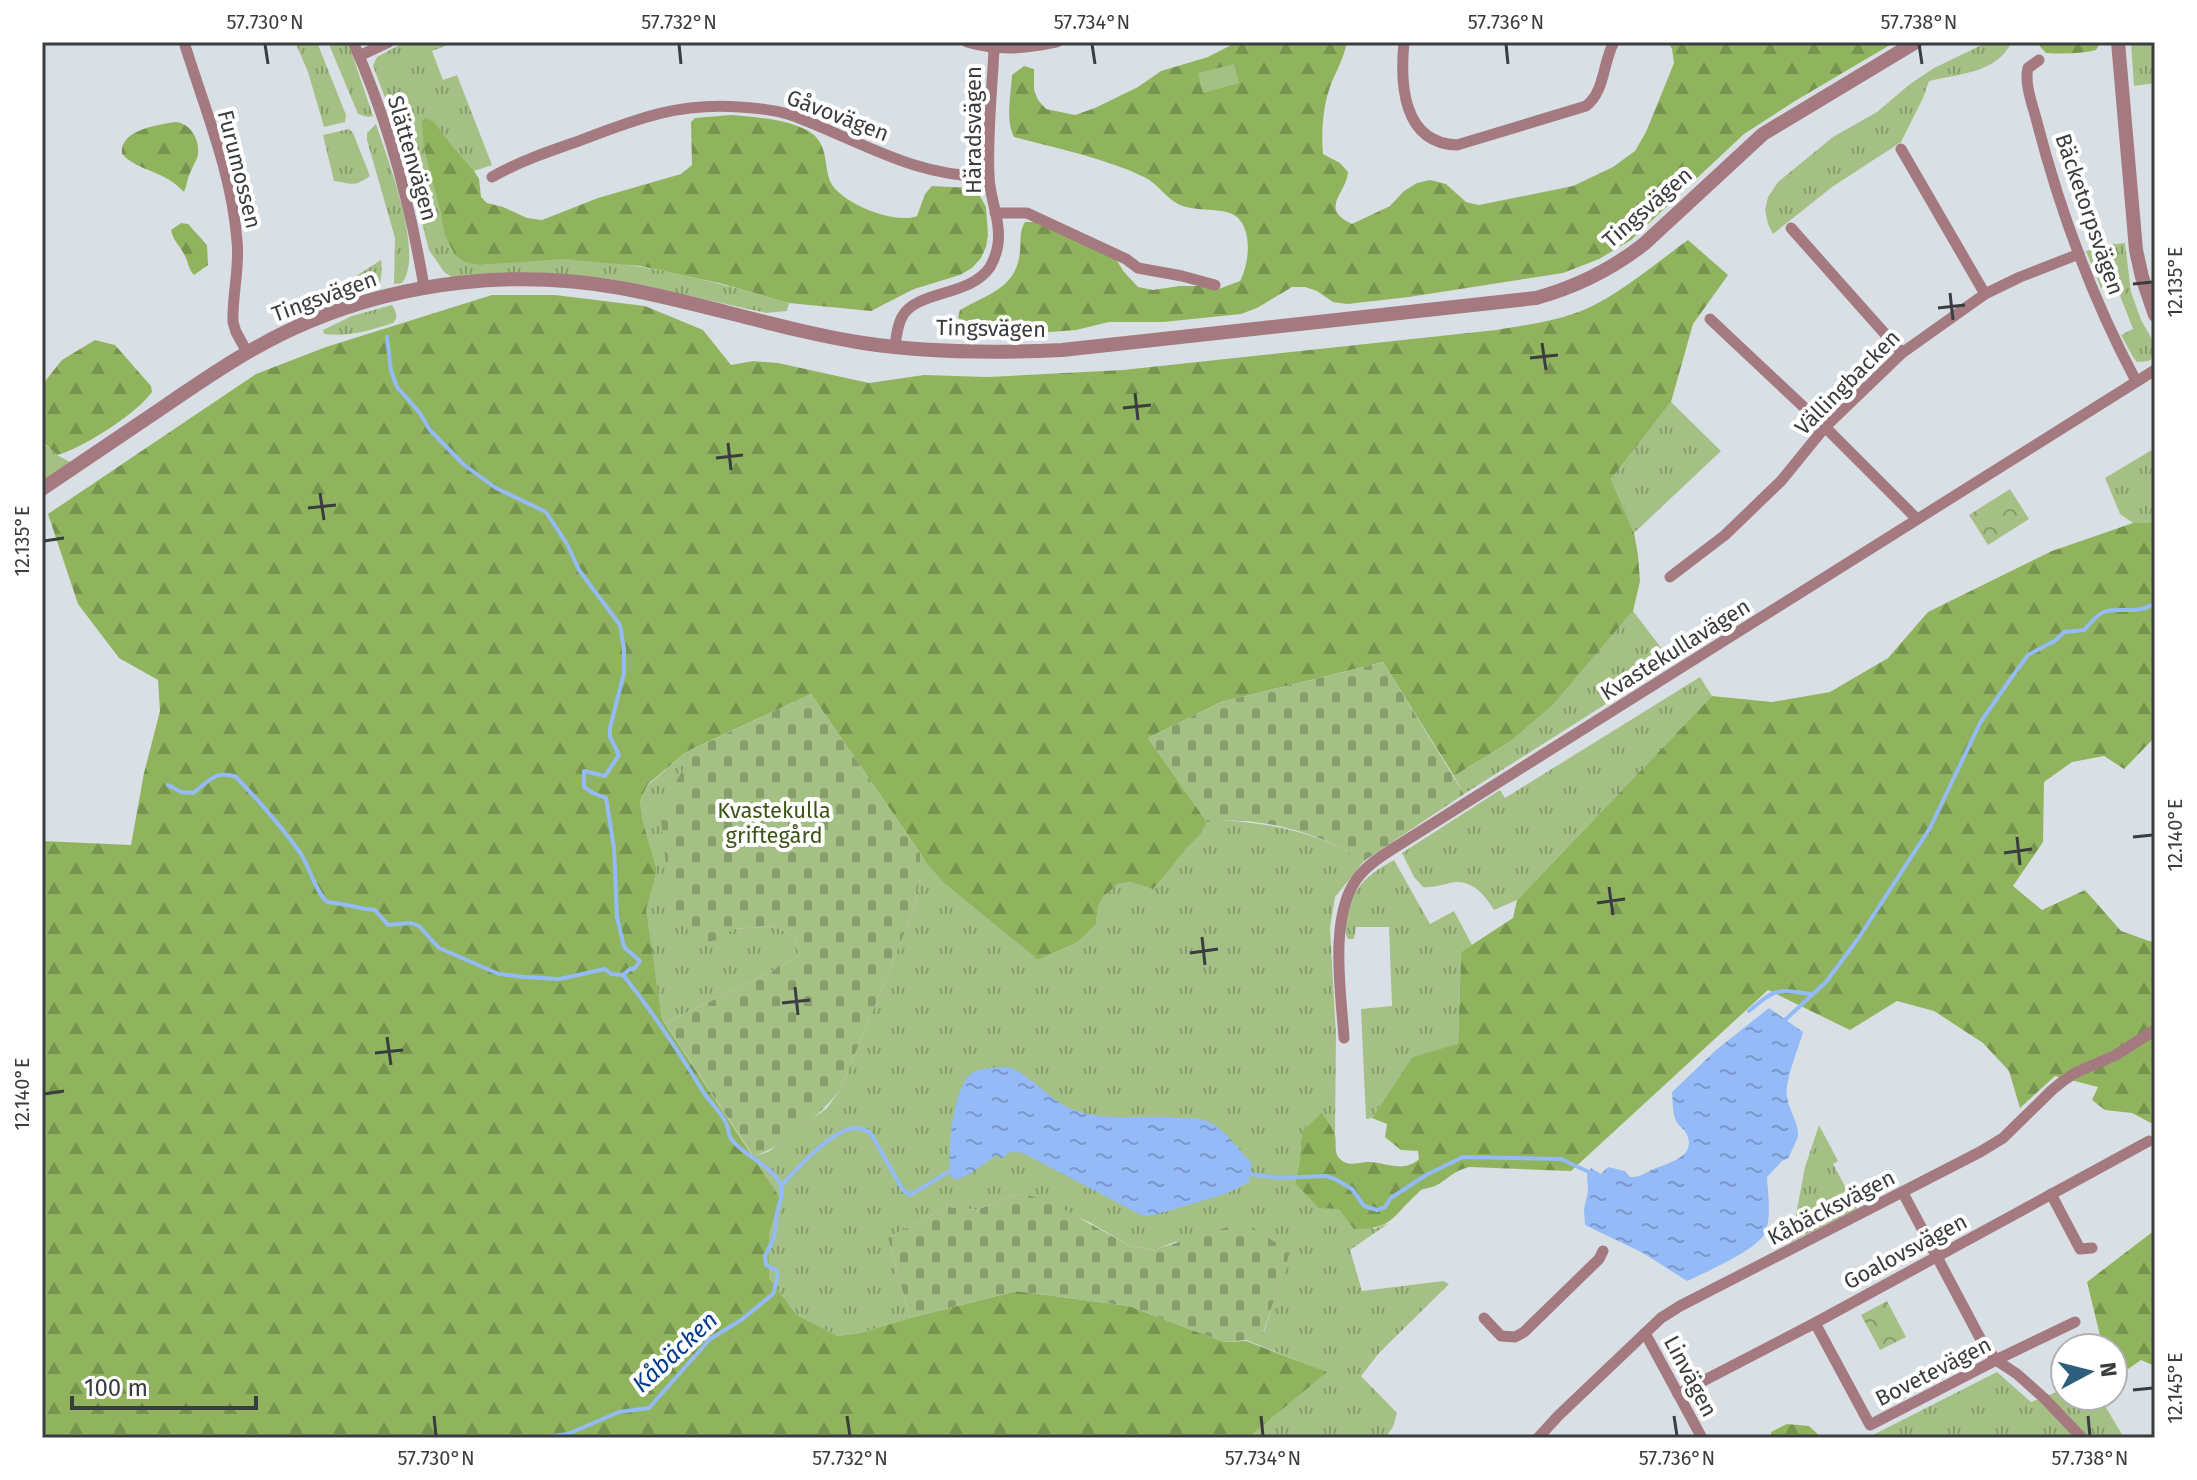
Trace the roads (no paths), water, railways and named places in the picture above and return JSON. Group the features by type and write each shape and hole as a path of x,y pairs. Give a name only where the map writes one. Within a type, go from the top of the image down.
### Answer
{"street":[{"name":"Furumossen","path":"184,42 228,191 238,253 233,322 247,352"},
{"name":"Slättenvägen","path":"353,42 398,165 424,287"},
{"path":"359,56 389,42"},
{"path":"967,42 994,49 1018,49 1057,42"},
{"path":"1404,42 1403,78 1412,119 1425,134 1440,143 1457,145 1586,106 1595,95 1614,42"},
{"name":"Tingsvägen","path":"42,489 247,352 331,313 424,287 494,281 581,282 661,296 831,337 895,347 986,352 1062,350 1536,298 1581,282 1627,257 1763,134 1916,42"},
{"path":"2118,42 2134,238 2138,263 2155,315"},
{"name":"Häradsvägen","path":"895,347 899,324 907,310 915,304 961,288 983,275 991,265 998,242 989,176 994,49"},
{"name":"Bäcketorpsvägen","path":"2039,60 2028,68 2027,81 2052,175 2079,254 2108,325 2136,381"},
{"name":"Gåvovägen","path":"492,177 513,165 635,120 700,106 756,108 791,115 924,169 964,176 989,176"},
{"path":"1901,149 1985,294"},
{"path":"995,213 1027,213 1126,259 1138,268 1215,285"},
{"path":"1791,228 1902,353"},
{"name":"Vällingbacken","path":"1670,577 1703,553 1781,481 1825,427 1902,353 1985,294 2079,254"},
{"path":"1710,319 1917,519"},
{"name":"Kvastekullavägen","path":"1344,1038 1339,945 1341,917 1349,892 1366,868 2155,370"},
{"name":"Kåbäcksvägen","path":"1538,1438 1661,1318 2003,1138 2063,1081 2116,1055 2155,1030"},
{"name":"Goalovsvägen","path":"1678,1394 2149,1141"},
{"path":"1903,1193 1980,1338 1996,1360 2044,1398 2082,1438"},
{"path":"2051,1194 2080,1249 2092,1248"},
{"path":"1484,1318 1501,1336 1515,1337 1524,1332 1599,1259 1603,1251"},
{"name":"Bovetevägen","path":"1815,1323 1870,1425 2075,1322"},
{"name":"Linvägen","path":"1645,1333 1702,1438"}],"water":[{"path":"1769,1008 1803,1032 1787,1086 1788,1100 1798,1130 1797,1138 1789,1158 1767,1177 1769,1215 1764,1235 1740,1254 1687,1281 1643,1253 1585,1225 1587,1175 1591,1168 1601,1174 1608,1167 1625,1171 1630,1177 1638,1176 1682,1156 1689,1146 1689,1140 1675,1117 1672,1092 1716,1050"},
{"path":"1009,1067 1058,1102 1077,1111 1115,1117 1194,1118 1214,1124 1252,1163 1249,1182 1228,1193 1143,1216 1023,1153 1010,1152 1001,1159 997,1155 957,1180 951,1177 950,1167 952,1122 965,1080 976,1071"}],"waterway":[{"path":"387,337 391,371 397,387 430,430 463,464 496,488 546,512 567,544 579,570 620,625 624,673 610,728 610,737 619,755 605,776 584,771 584,787 606,798 614,848 617,917 624,947 640,961 623,975"},
{"path":"1786,1019 1826,982 1858,939 1930,828 1980,723 2028,655 2056,640 2064,632 2084,630 2104,612 2141,609 2155,603"},
{"path":"168,785 181,792 193,793 217,776 236,777 294,844 327,902 375,910 388,925 411,923 419,926 439,948 499,974 560,979 605,969 611,974 623,975 721,1115 732,1140 772,1172 781,1186"},
{"path":"1749,1011 1777,992 1811,994"},
{"name":"Kåbäcken","path":"538,1438 568,1434 619,1412 649,1408 710,1339 741,1320 773,1294 777,1271 766,1265 765,1256 774,1238 781,1186 826,1142 847,1130 857,1128 870,1132 903,1190 910,1195 950,1171"},
{"path":"1250,1174 1279,1178 1326,1176 1352,1189 1364,1206 1377,1210 1426,1175 1463,1157 1561,1159 1589,1172"}],"park label":[{"name":"Kvastekulla griftegård","path":"774,822"}]}
